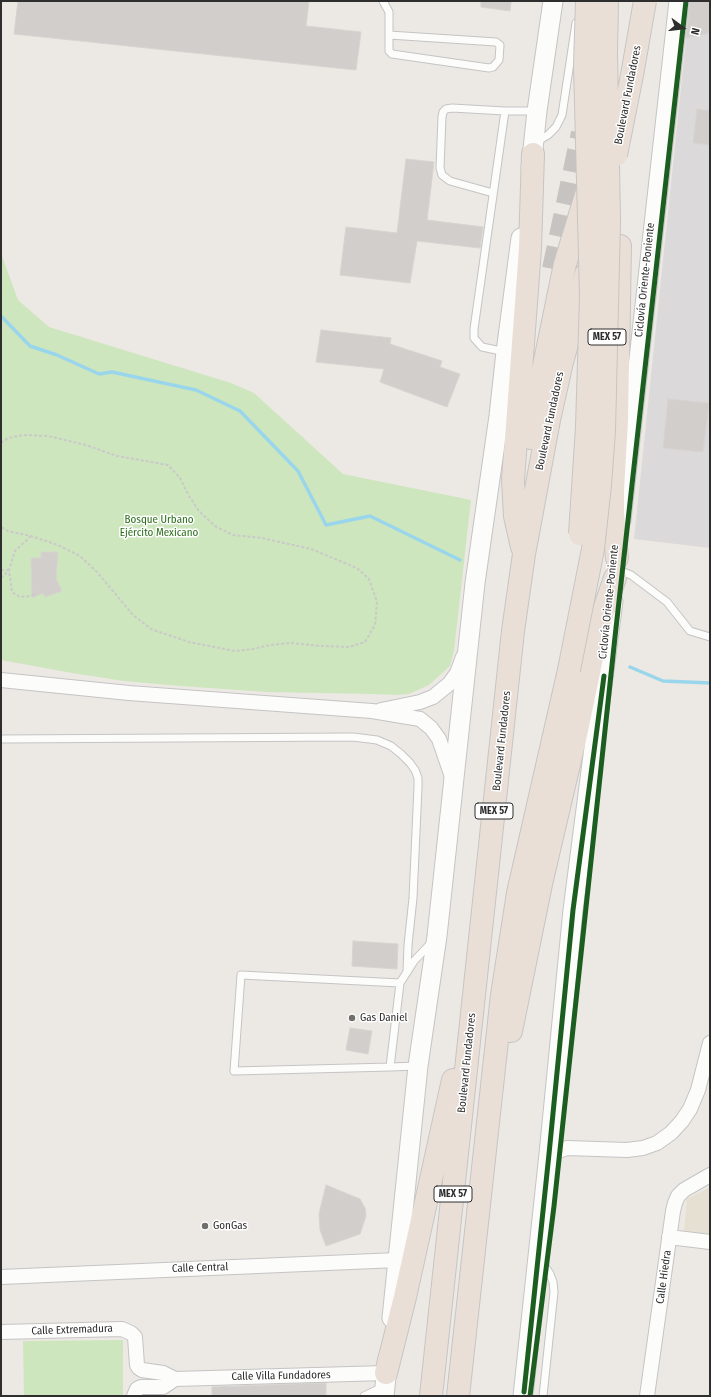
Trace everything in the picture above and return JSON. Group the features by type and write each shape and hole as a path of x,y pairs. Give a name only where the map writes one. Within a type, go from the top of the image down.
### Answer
{"highway":[{"name":"Boulevard Fundadores","path":"458,1396 502,994 518,892 587,674 593,549 604,431 609,221 606,52 607,1"},
{"path":"522,510 540,385 565,264 600,149 616,87 635,1"},
{"name":"Boulevard Fundadores","path":"431,1396 514,631 524,554 562,362 603,212 620,140 645,1"},
{"path":"582,8 585,65 591,296 587,427 581,531 587,674"},
{"path":"524,554 515,516 513,480 530,248 534,149"},
{"path":"587,674 605,624 616,568 613,490 617,420 620,246"},
{"path":"524,554 522,510 519,487 526,419 542,316 553,269"},
{"path":"385,1385 461,1042 475,991"},
{"path":"466,1330 473,1396"}],"main road":[{"path":"385,1385 418,1066 437,936 475,583 499,416 506,352 534,149 537,111 553,1"},
{"path":"616,568 679,1"},
{"path":"523,1396 573,910 587,674"}],"street":[{"path":"372,711 420,702 433,697 449,684 457,673 469,638"},
{"path":"1,680 129,694 372,711 420,719 431,728 439,739 453,781"},
{"path":"549,1154 567,1148 627,1150 643,1148 657,1143 671,1133 690,1109 698,1090 710,1043"},
{"name":"Calle Hiedra","path":"647,1396 673,1211 678,1196 684,1190 710,1175"},
{"path":"669,1237 710,1242"},
{"name":"Calle Central","path":"1,1277 398,1260"},
{"name":"Calle Extremadura","path":"1,1332 122,1329 131,1333 135,1337 137,1365 142,1370"},
{"name":"Calle Villa Fundadores","path":"142,1370 163,1373 175,1379 385,1385"},
{"name":"Calle Villa Fundadores","path":"136,1392 163,1387 175,1379"}],"lane":[{"path":"383,1 389,12 389,35 389,51 394,55 489,68 493,68 499,60 500,45 496,42 389,35"},
{"path":"534,149 556,127 562,114 582,8"},
{"path":"493,193 450,181 442,175 440,168 443,112 446,109 452,108 537,111"},
{"path":"505,111 474,338 482,347 506,352"},
{"path":"616,568 631,575 667,602 685,627 690,631 710,637"},
{"path":"1,739 353,737 377,740 391,746 410,763 415,770 418,783 413,898 407,972"},
{"path":"390,1067 400,983 414,961 437,936"},
{"path":"400,983 241,975 234,1071 418,1066"},
{"path":"538,1258 550,1274 554,1292 543,1396"},
{"path":"364,1396 385,1385"}],"path":[{"path":"1,443 8,438 24,435 48,436 86,445 117,456 168,465 180,478 199,511 215,526 233,535 262,538 311,550 356,568 369,578 377,602 376,625 365,642 349,647 290,643 235,651 189,642 151,629 133,615 97,572 80,556 58,545 31,536 8,531 1,527"},
{"path":"31,536 15,551 9,570 12,592 20,597 31,596 36,593"},
{"path":"1,570 9,570"},
{"path":"1,578 9,570"}],"shaded area":[{"path":"690,1 710,1 710,548 634,539"},
{"path":"710,1187 710,1235 684,1232 687,1199"}],"green space":[{"name":"Bosque Urbano Ejército Mexicano","path":"1,253 18,300 49,327 231,383 254,393 343,474 471,500 454,651 450,666 429,685 409,694 398,695 267,692 180,686 124,681 1,660"},
{"path":"123,1340 123,1396 24,1396 23,1341"}],"building":[{"path":"18,1 309,1 306,26 361,32 356,70 14,34"},
{"path":"481,1 511,1 510,11 481,7"},
{"path":"690,1 710,1 710,33 686,38"},
{"path":"697,109 710,111 710,145 693,143"},
{"path":"406,159 434,162 427,220 483,227 480,248 417,241 410,283 340,275 346,227 397,233"},
{"path":"321,330 391,338 390,344 442,361 440,367 460,374 447,407 380,382 384,369 316,362"},
{"path":"668,399 709,403 703,452 663,448"},
{"path":"41,552 58,552 56,579 62,591 45,597 43,593 32,598 31,558 41,558"},
{"path":"353,941 398,944 397,969 352,966"},
{"path":"350,1028 372,1031 368,1054 346,1050"},
{"path":"326,1185 360,1199 365,1208 366,1216 360,1234 326,1246 320,1230 319,1214"},
{"path":"326,1383 326,1396 212,1396 212,1387"}],"waterway":[{"path":"1,316 30,346 57,355 99,374 112,372 196,390 240,411 298,471 326,525 370,516 460,560"},
{"path":"630,667 663,681 710,683"}],"tunnel":[{"path":"553,269 582,133"}],"cycle path":[{"name":"Ciclovía Oriente-Poniente","path":"530,1396 554,1206 615,637 686,1"},
{"path":"524,1392 573,910 604,676"}],"place":[{"name":"Gas Daniel","path":"352,1018"},
{"name":"GonGas","path":"205,1226"}]}
